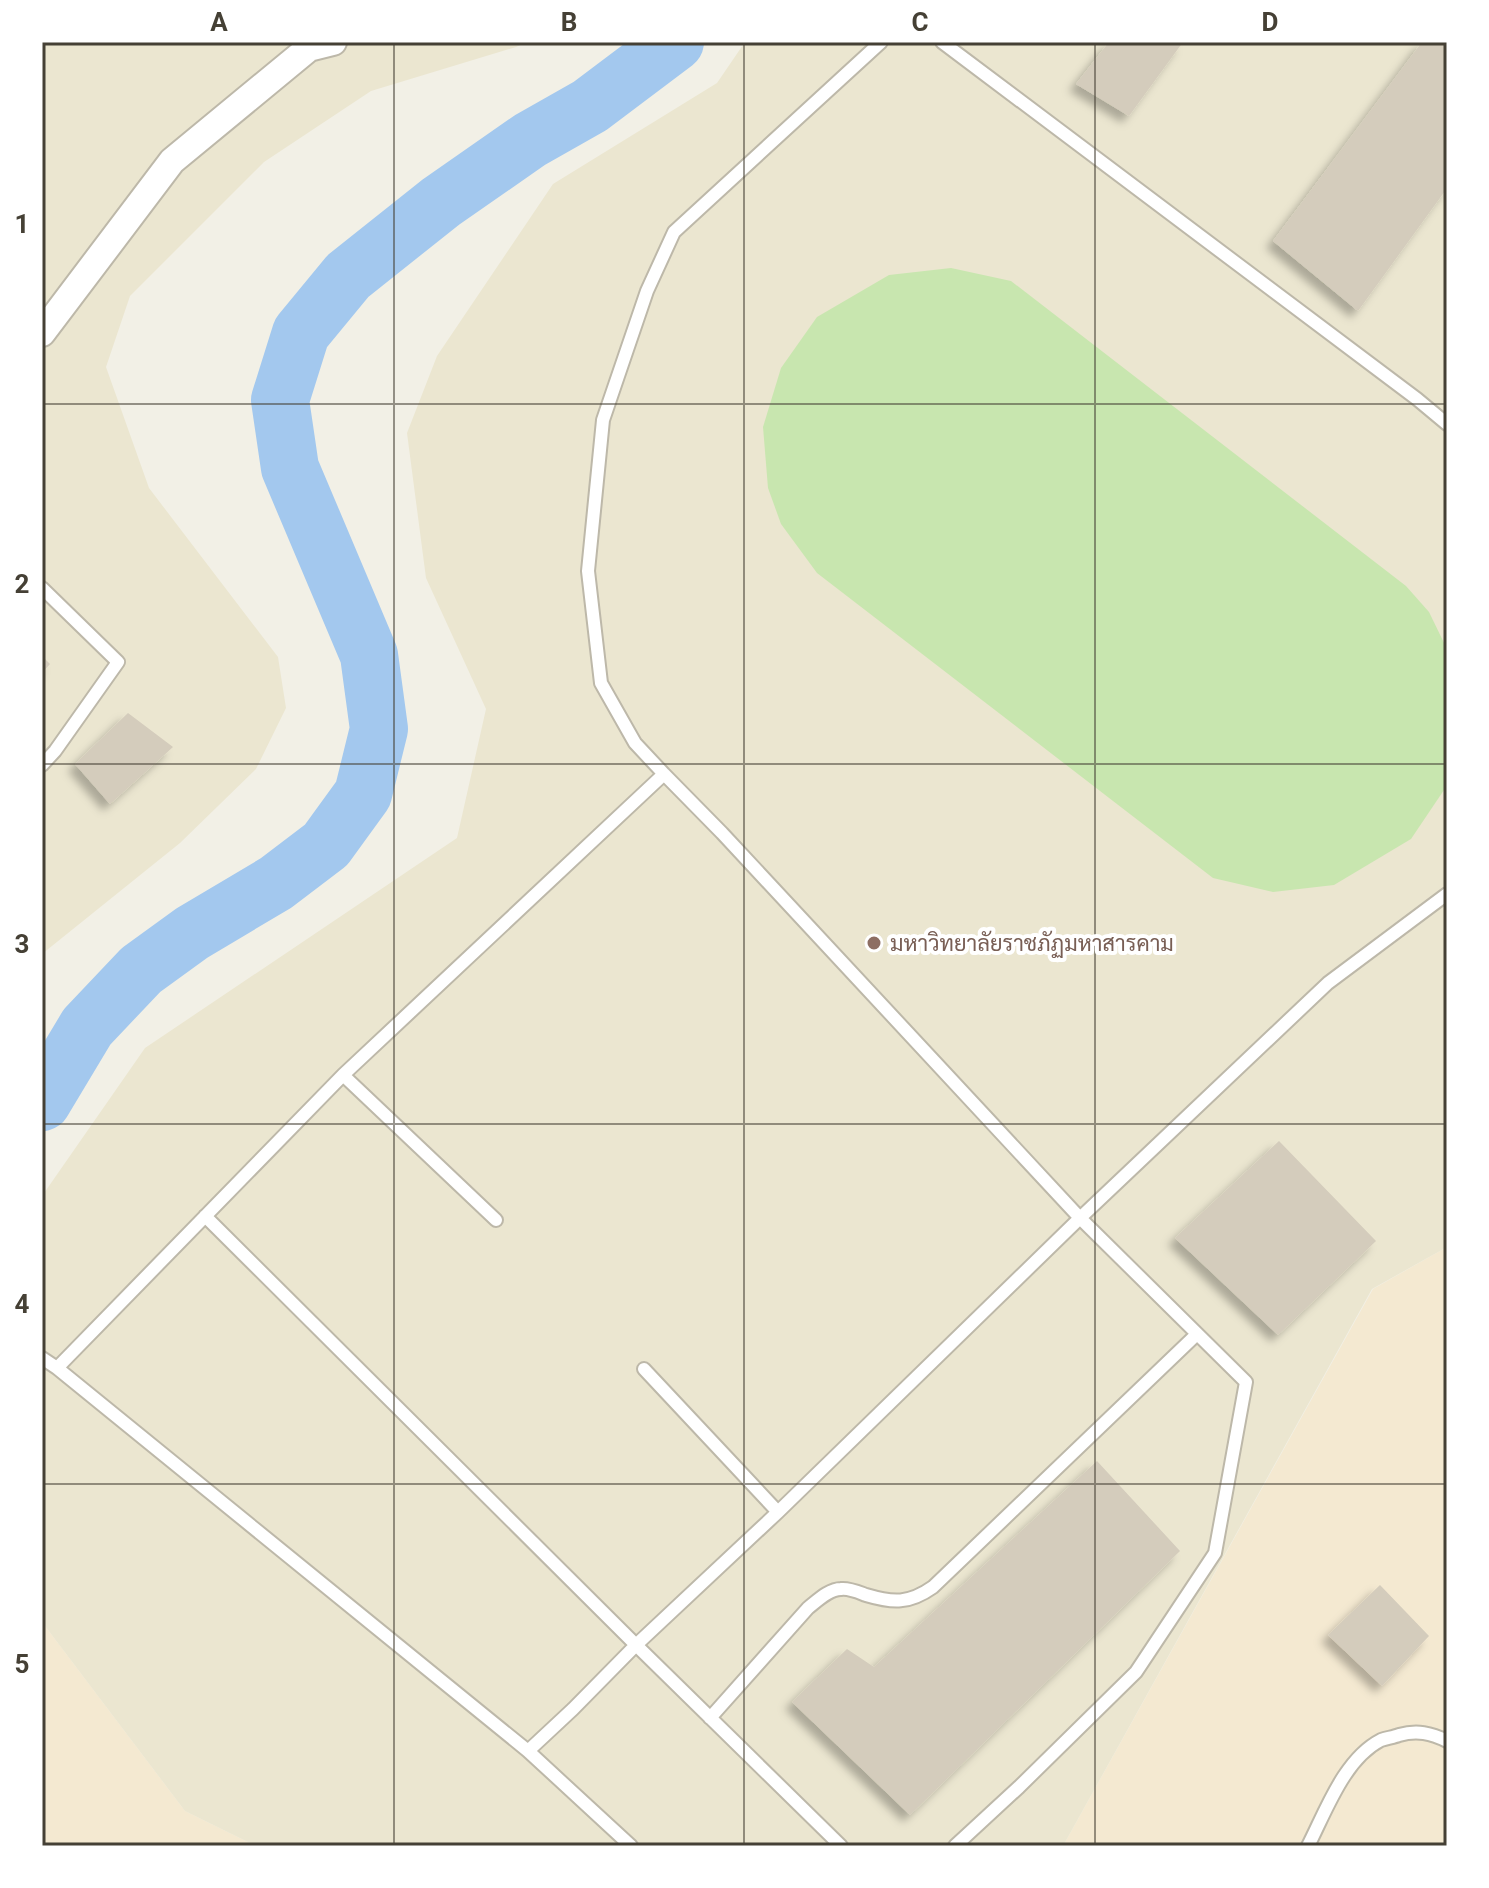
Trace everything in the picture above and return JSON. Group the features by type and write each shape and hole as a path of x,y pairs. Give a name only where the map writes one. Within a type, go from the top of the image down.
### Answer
{"street":[{"path":"42,333 172,161 309,48 333,42"}],"lane":[{"path":"881,42 674,232 647,291 603,420 588,571 601,683 635,743 1080,1218 1246,1382 1215,1553 1136,1672 955,1846"},
{"path":"942,42 1447,424"},
{"path":"42,588 118,662 42,765"},
{"path":"57,1368 343,1075 664,774"},
{"path":"528,1751 1328,983 1447,894"},
{"path":"343,1075 496,1220"},
{"path":"205,1216 841,1846"},
{"path":"710,1718 808,1608 827,1594 839,1588 879,1599 900,1601 916,1598 933,1587 1197,1334"},
{"path":"42,1358 528,1751 631,1846"},
{"path":"644,1369 778,1512"},
{"path":"1308,1846 1347,1771 1365,1752 1382,1740 1408,1733 1429,1733 1447,1741"}],"shaded area":[{"path":"42,42 527,42 371,91 264,162 130,296 106,367 149,488 278,657 286,708 256,769 180,843 42,954"},
{"name":"มหาวิทยาลัยราชภัฏมหาสารคาม","path":"745,42 1447,42 1447,1247 1372,1289 1063,1846 256,1846 185,1811 42,1622 42,1196 145,1048 457,838 486,709 426,578 407,433 437,356 553,184 717,83"},
{"path":"1447,1247 1447,1846 1063,1846 1373,1289"},
{"path":"42,1622 185,1811 256,1846 42,1846"}],"green space":[{"path":"951,268 1011,281 1406,586 1429,612 1447,649 1447,783 1411,839 1334,885 1273,892 1213,878 817,573 781,524 768,488 763,427 781,368 817,317 889,275"}],"building":[{"path":"1109,42 1183,42 1129,116 1076,84"},
{"path":"1422,42 1447,42 1447,193 1445,191 1358,311 1273,241"},
{"path":"42,656 50,664 42,673"},
{"path":"128,713 173,747 110,804 75,764"},
{"path":"1279,1141 1376,1241 1278,1335 1175,1238"},
{"path":"1097,1461 1180,1551 910,1815 792,1702 847,1649 874,1667"},
{"path":"1380,1585 1429,1636 1382,1686 1328,1635"}],"waterway":[{"path":"42,1102 87,1027 141,970 192,933 276,883 326,845 363,794 379,729 369,655 290,468 280,400 301,333 348,276 441,202 530,140 590,106 675,42"}],"place":[{"name":"มหาวิทยาลัยราชภัฏมหาสารคาม","path":"874,943"}]}
